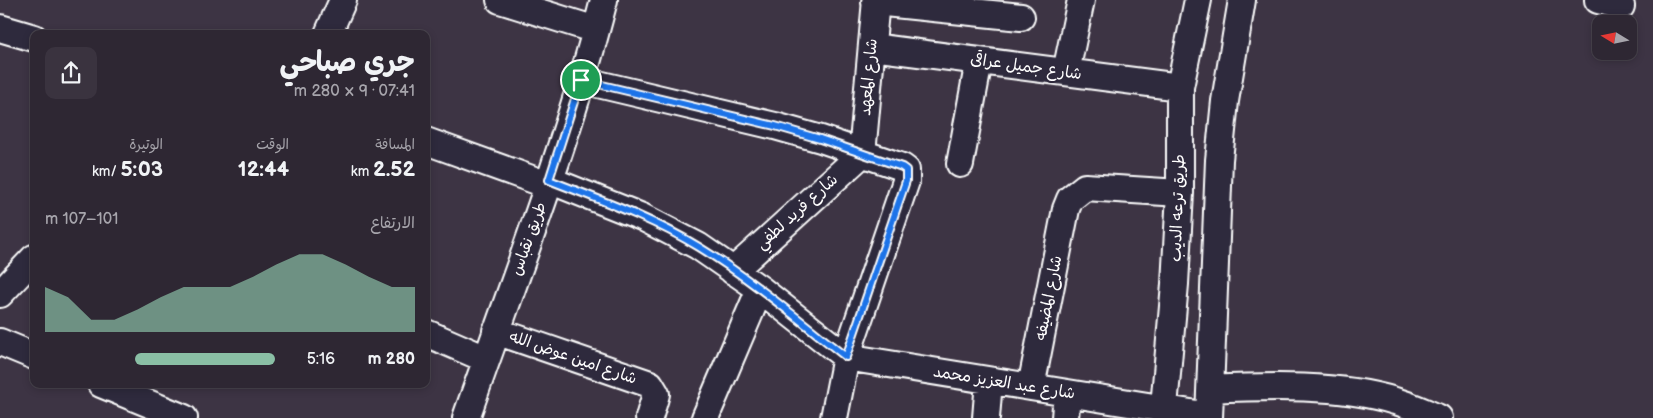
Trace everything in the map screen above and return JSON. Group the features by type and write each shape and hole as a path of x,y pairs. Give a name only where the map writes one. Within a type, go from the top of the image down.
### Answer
{"street":[{"path":"330,30 343,0"},
{"path":"500,0 596,30"},
{"name":"طريق نقباس","path":"466,418 548,183 604,0"},
{"path":"1066,72 1081,0"},
{"name":"طريق ترعه الديب","path":"1186,414 1175,284 1180,193 1180,87 1198,0"},
{"path":"1211,389 1218,160 1225,101 1242,0"},
{"path":"875,1 1021,17"},
{"name":"شارع المعهد","path":"862,154 875,1"},
{"path":"0,28 30,37"},
{"name":"شارع جميل عراقى","path":"872,47 1180,87"},
{"path":"960,164 979,61"},
{"path":"581,80 775,126 902,167 906,170 907,176 846,357 834,418"},
{"path":"430,141 642,217 698,246 760,289 846,357"},
{"name":"شارع فريد لطفي","path":"733,270 862,154"},
{"name":"شارع المضيفه","path":"1031,387 1066,209 1070,199 1085,188 1180,193"},
{"path":"0,294 30,262"},
{"path":"705,418 760,289"},
{"name":"شارع امين عوض الله","path":"496,332 650,384 656,394 649,418"},
{"path":"430,335 486,359"},
{"path":"0,342 30,354"},
{"name":"شارع عبد العزيز محمد","path":"846,357 1031,387 1066,406 1186,414"},
{"path":"986,418 989,381"},
{"path":"1186,414 1211,389 1274,387 1337,390 1394,401 1439,418"},
{"path":"111,388 184,418"}],"route":[{"path":"581,80 775,126 820,139 906,170 906,181 846,357 760,289 698,246 642,217 549,180 581,80"}]}
